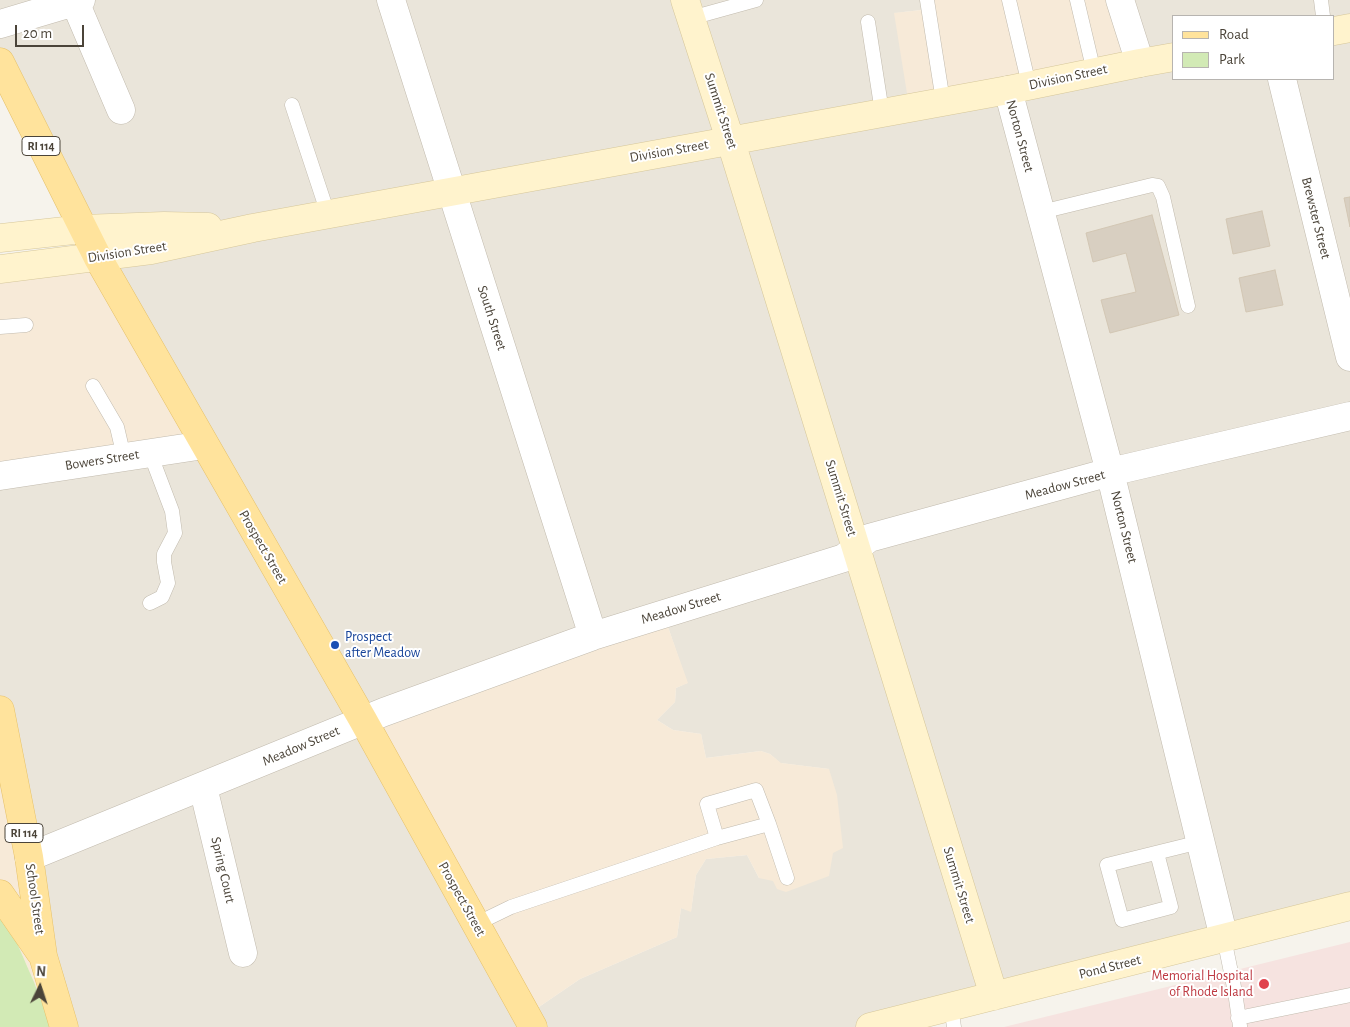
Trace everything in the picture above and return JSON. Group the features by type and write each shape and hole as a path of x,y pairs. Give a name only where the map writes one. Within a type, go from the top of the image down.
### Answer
{"main road":[{"name":"Summit Street","path":"688,9 994,996"},
{"path":"1335,31 1350,28"},
{"name":"Division Street","path":"0,269 151,250 253,228 1172,57"},
{"name":"Prospect Street","path":"0,62 98,258 363,720 533,1027"},
{"name":"Division Street","path":"0,238 83,229 164,226 253,228"},
{"name":"School Street","path":"0,710 29,857 43,956 64,1027"},
{"path":"0,894 43,956"},
{"name":"Pond Street","path":"870,1027 952,1017 994,996 1350,906"}],"street":[{"name":"South Street","path":"391,0 594,636"},
{"path":"1120,0 1140,62"},
{"path":"0,24 78,1 121,110"},
{"name":"Brewster Street","path":"1282,80 1350,357"},
{"name":"Norton Street","path":"1018,87 1040,212 1110,472 1224,938"},
{"name":"Meadow Street","path":"29,857 363,720 594,636 844,558 869,538 1110,472 1350,416"},
{"name":"Bowers Street","path":"0,476 204,445"},
{"name":"Spring Court","path":"203,787 243,953"}],"lane":[{"path":"688,9 756,0"},
{"path":"927,0 943,101"},
{"path":"1009,0 1018,87"},
{"path":"1077,0 1094,72"},
{"path":"1321,0 1323,15"},
{"path":"868,22 882,112"},
{"path":"292,105 328,214"},
{"path":"1040,212 1152,185 1158,186 1163,197 1188,306"},
{"path":"0,327 26,325"},
{"path":"93,386 118,427 124,457"},
{"path":"150,453 172,511 175,533 164,554 168,583 162,597 150,603"},
{"path":"717,838 707,804 756,790 787,878"},
{"path":"476,924 510,907 717,838 769,824"},
{"path":"1157,853 1171,906 1122,920 1107,865 1200,842"},
{"path":"1224,938 1239,1023 1350,995"}],"shaded area":[{"path":"0,0 932,0 931,9 894,13 1127,0 1350,0 1350,916 916,1027 64,1027 0,716 0,480 199,456 0,61","holes":["664,621 668,627 687,683 676,688 675,702 657,720 673,730 701,734 706,758 761,751 770,754 780,763 829,769 759,878 747,855 706,859 696,875 691,911 681,908 677,937 580,979 533,1011"]},
{"path":"932,0 1127,0 1149,69 910,112 894,13 931,9"},
{"path":"94,266 204,450 0,480 0,278"},
{"path":"664,621 668,627 688,683 676,688 675,702 657,720 673,730 701,734 706,758 761,751 770,754 781,763 829,769 837,795 843,848 833,853 829,876 786,892 777,889 773,881 759,878 747,855 706,859 696,875 691,912 681,908 677,937 580,979 533,1011 375,724"},
{"path":"0,719 51,1027 34,982 0,904"},
{"name":"Memorial Hospital of Rhode Island","path":"1350,942 1350,1027 1004,1027"}],"green space":[{"path":"0,904 34,982 51,1027 0,1027"}],"building":[{"path":"1350,197 1350,227 1344,198"},
{"path":"1262,211 1270,246 1233,254 1226,219"},
{"path":"1152,215 1179,315 1110,333 1101,300 1136,292 1126,253 1093,262 1086,233"},
{"path":"1275,270 1283,305 1246,312 1239,278"}],"place":[{"name":"Prospect after Meadow","path":"335,645"},
{"name":"Memorial Hospital of Rhode Island","path":"1264,984"}]}
